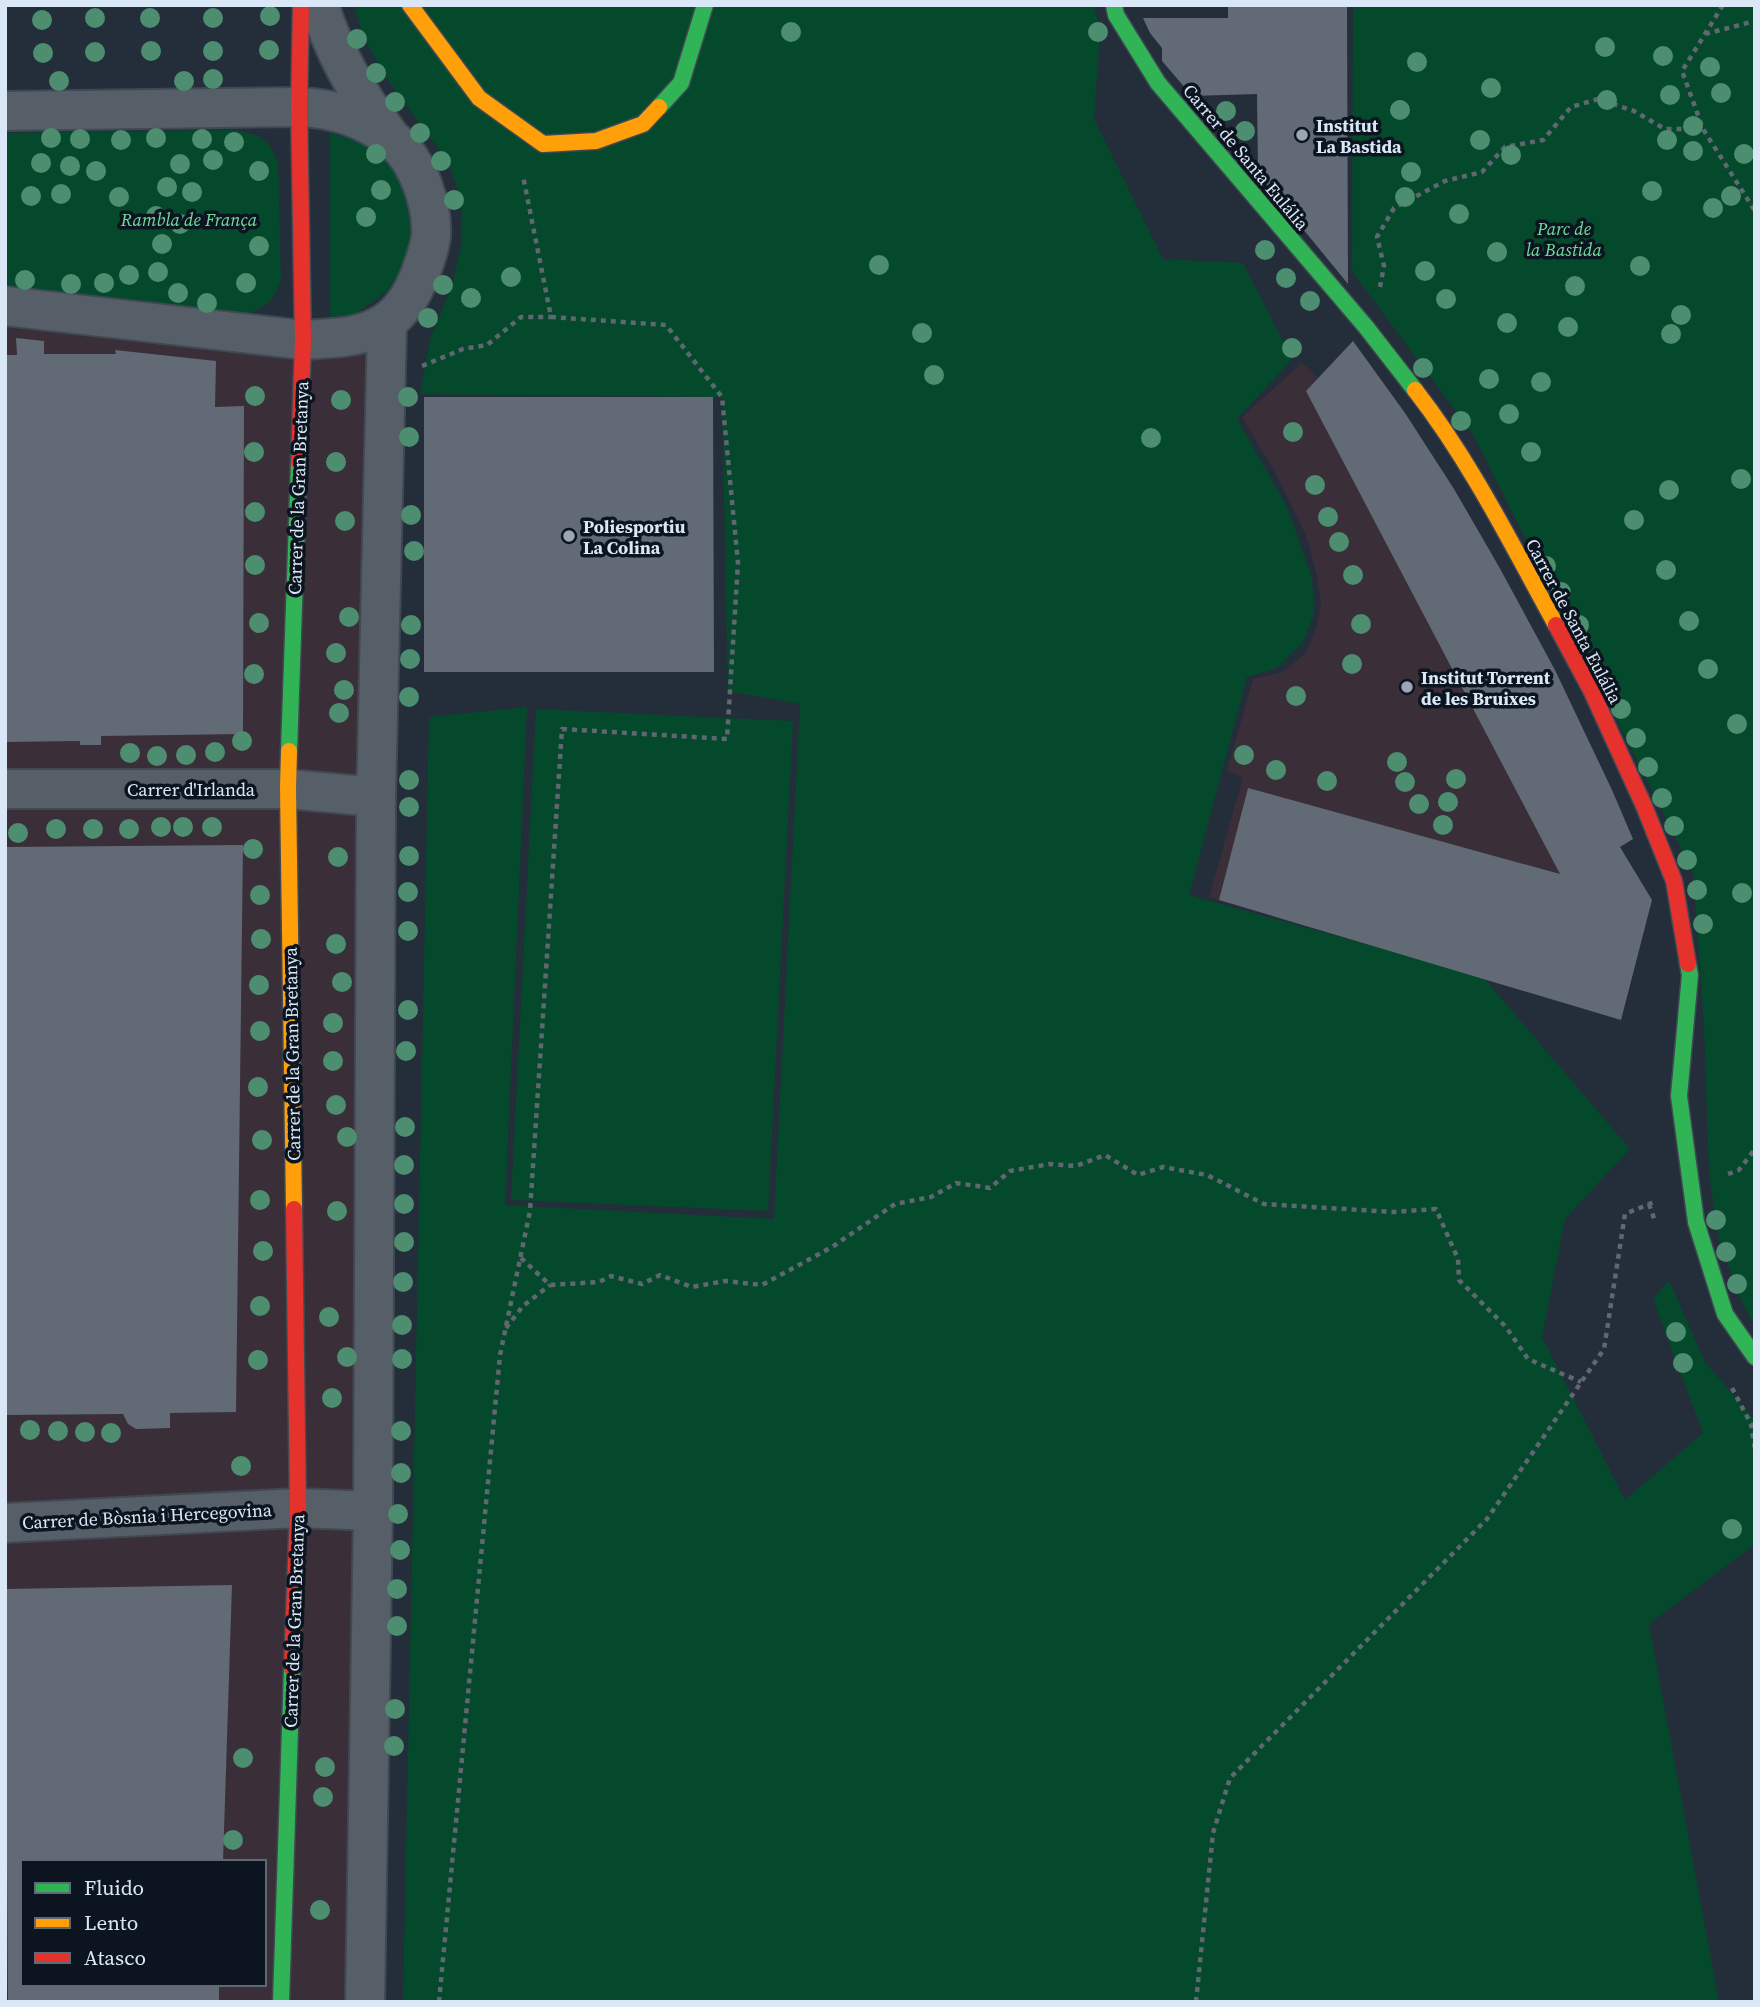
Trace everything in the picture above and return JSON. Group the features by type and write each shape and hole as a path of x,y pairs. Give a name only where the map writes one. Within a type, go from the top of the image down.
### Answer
{"street":[{"name":"Carrer de la Gran Bretanya","path":"281,2002 298,1508 288,789 303,340 299,107 301,5"},
{"path":"5,306 303,340 346,338 387,323 404,305 417,281 431,237 430,214 425,191 414,166 354,84 327,32 319,5"},
{"path":"410,5 480,98 543,144 596,141 643,124 681,83 705,5"},
{"name":"Carrer de Santa Eulália","path":"1114,5 1116,15 1158,83 1366,327 1430,409 1485,495 1591,690 1644,806 1674,881 1690,975 1679,1097 1696,1222 1725,1314 1755,1357"},
{"path":"5,111 321,108 344,114 394,141"},
{"path":"365,2002 373,1511 376,797 387,323"},
{"name":"Carrer d'Irlanda","path":"5,789 288,789 376,797"},
{"name":"Carrer de Bòsnia i Hercegovina","path":"5,1523 298,1508 373,1511"}],"path":[{"path":"1723,5 1682,71 1703,129 1755,211"},
{"path":"1705,34 1755,22"},
{"path":"1366,327 1380,289 1384,266 1377,237 1394,208 1445,181 1482,172 1505,147 1543,140 1571,107 1598,99 1634,111 1665,129 1703,129"},
{"path":"512,123 551,317"},
{"path":"421,366 463,349 487,345 521,317 666,326 722,397 738,563 726,739 562,729 530,1211 500,1355 439,2002"},
{"path":"506,1329 523,1306 550,1285 599,1282 611,1276 642,1284 660,1275 692,1287 725,1282 762,1285 832,1247 895,1203 931,1197 956,1183 990,1188 1010,1171 1050,1164 1076,1166 1105,1155 1138,1175 1163,1167 1208,1175 1264,1204 1394,1212 1436,1209 1458,1258 1459,1280 1506,1327 1528,1359 1581,1382"},
{"path":"1196,2002 1213,1833 1230,1778 1487,1519 1604,1349 1625,1214 1692,1187"},
{"path":"520,1257 550,1285"}],"shaded area":[{"path":"5,307 382,344 349,2002 5,2002"},
{"name":"Institut Torrent de les Bruixes","path":"1353,341 1405,413 1454,489 1498,565 1555,670 1633,839 1620,847 1652,900 1621,1020 1209,897 1243,777 1227,771 1253,679 1283,672 1302,656 1308,649 1317,626 1321,602 1306,535 1274,470 1242,417 1302,363 1318,378"}],"green space":[{"path":"354,5 1094,5 1100,31 1094,119 1163,259 1243,263 1292,359 1237,419 1287,507 1312,578 1314,614 1303,642 1277,668 1247,677 1189,895 1483,977 1630,1149 1565,1219 1542,1337 1625,1500 1703,1433 1653,1299 1669,1280 1705,1362 1755,1420 1755,1544 1649,1624 1719,2002 403,2002 429,717 527,707 505,1205 774,1219 800,704 728,691 722,397 420,394 430,339 452,286 461,247 462,201 449,165 384,75 362,33"},
{"name":"Parc de la Bastida","path":"1353,5 1755,5 1755,1327 1742,1302 1719,1240 1709,1173 1704,1025 1693,872 1474,436 1352,271"},
{"name":"Rambla de França","path":"232,130 261,138 271,147 278,163 281,281 274,295 262,307 243,316 5,288 5,133"},
{"path":"330,133 366,143 392,165 408,195 414,223 404,266 387,291 356,314 330,317"},
{"path":"536,709 793,721 768,1211 511,1200"}],"building":[{"name":"Institut La Bastida","path":"1228,5 1347,5 1348,284 1258,174 1257,94 1192,96 1162,61 1162,48 1150,33 1143,18 1228,18"},
{"path":"16,338 44,341 44,354 116,354 115,350 216,361 215,407 244,406 243,734 101,736 101,745 80,745 80,741 5,742 5,355 17,355"},
{"name":"Institut Torrent de les Bruixes","path":"1353,341 1405,413 1454,489 1498,565 1555,670 1633,839 1620,847 1652,900 1621,1020 1219,900 1248,788 1560,874 1306,391"},
{"name":"Poliesportiu La Colina","path":"424,397 713,397 714,672 424,672"},
{"path":"243,845 236,1412 170,1413 170,1428 136,1429 128,1424 123,1414 5,1415 5,847"},
{"path":"232,1585 223,1860 21,1860 21,1986 219,1986 219,2002 8,2002 5,1589"}],"traffic: fast":[{"path":"659,107 681,83 705,5"},
{"path":"1114,5 1116,15 1158,83 1366,327 1415,390"},
{"path":"289,751 299,462"},
{"path":"1688,964 1690,975 1679,1096 1696,1222 1725,1314 1755,1357"},
{"path":"281,2002 292,1668"}],"traffic: slow":[{"path":"410,5 479,98 543,144 596,141 643,124 659,107"},
{"path":"1415,390 1473,475 1556,625"},
{"path":"289,751 294,1209"}],"traffic: jam":[{"path":"299,462 303,340 299,107 301,5"},
{"path":"1556,625 1591,690 1644,806 1674,881 1688,964"},
{"path":"292,1668 298,1508 294,1209"}],"place":[{"name":"Institut La Bastida","path":"1302,135"},
{"name":"Poliesportiu La Colina","path":"569,536"},
{"name":"Institut Torrent de les Bruixes","path":"1407,687"}]}
